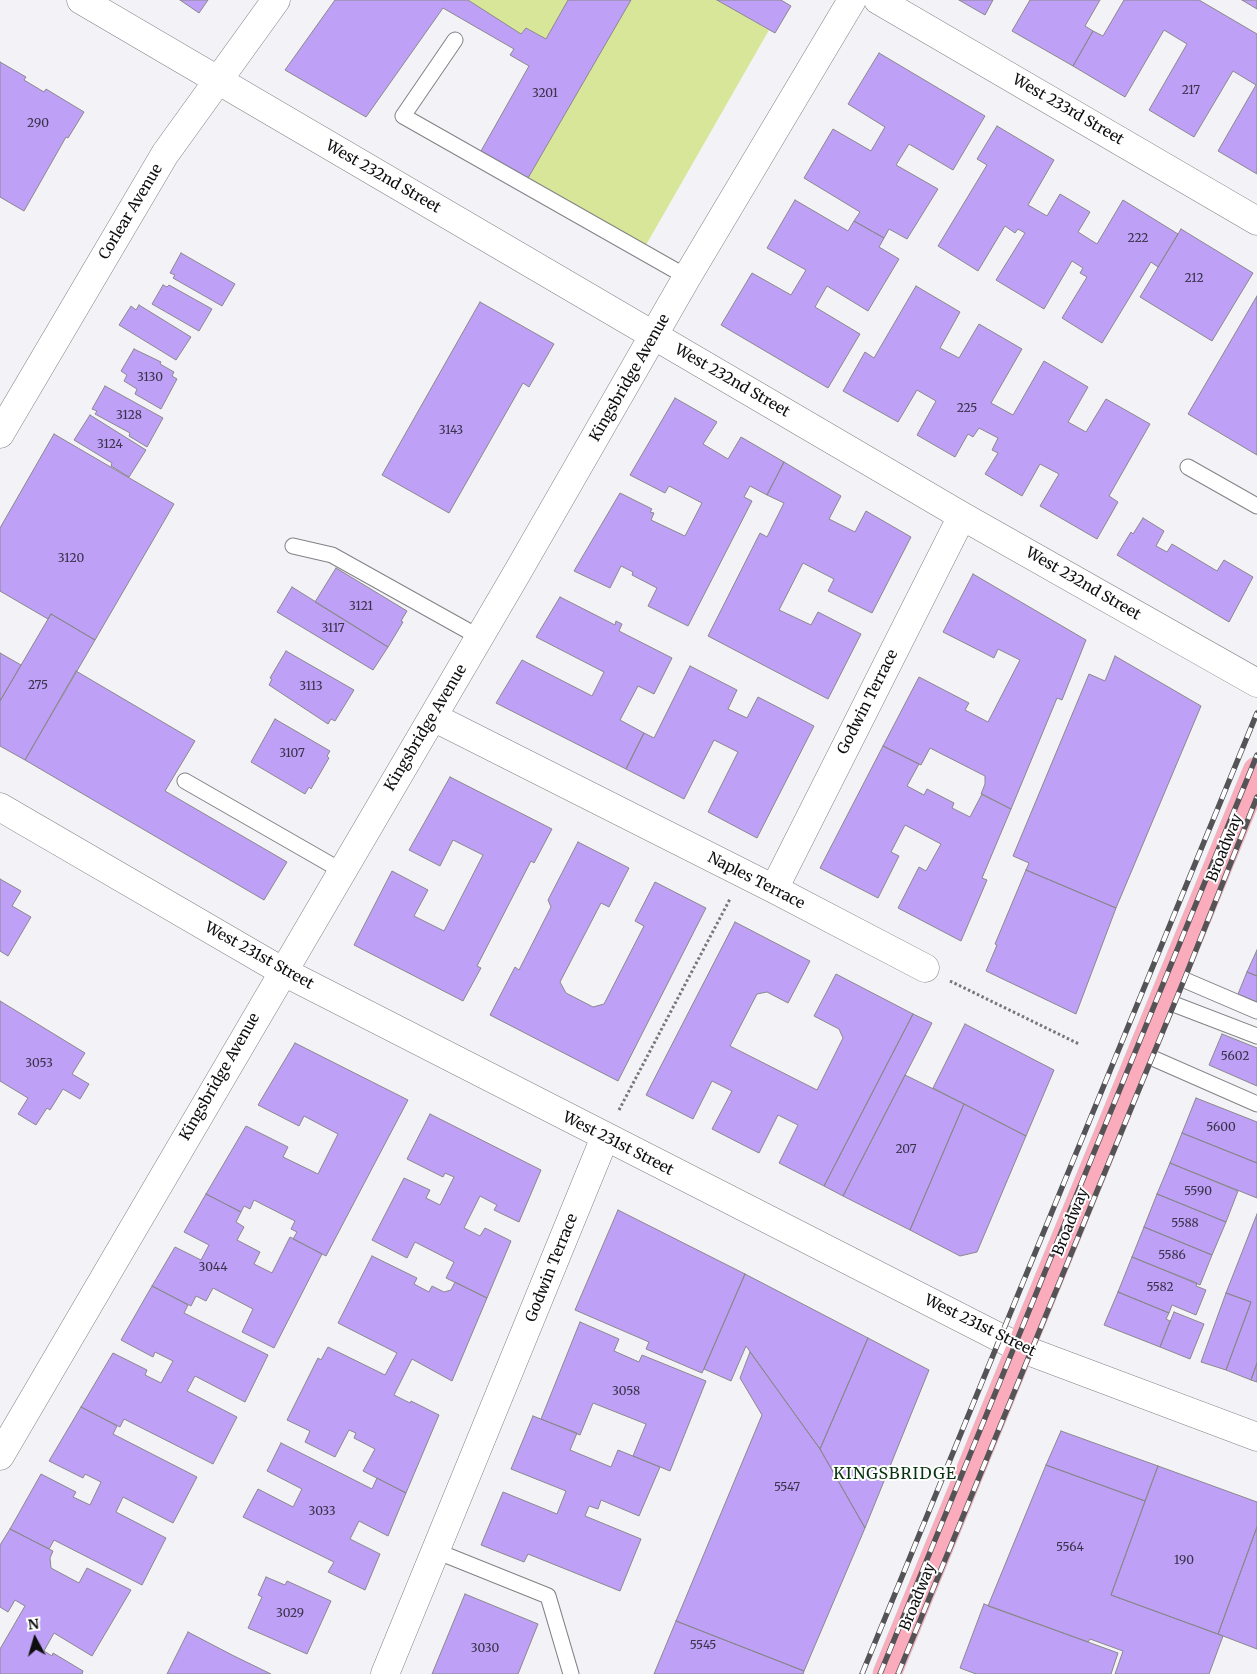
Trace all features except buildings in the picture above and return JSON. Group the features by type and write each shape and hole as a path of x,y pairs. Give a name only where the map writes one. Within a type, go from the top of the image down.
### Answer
{"main road":[{"name":"Broadway","path":"887,1674 1257,771"}],"street":[{"name":"West 232nd Street","path":"80,0 962,516 1257,683"},
{"name":"Corlear Avenue","path":"0,434 165,154 276,0"},
{"name":"Kingsbridge Avenue","path":"0,1456 282,971 480,637 655,336 687,277 852,0"},
{"name":"West 233rd Street","path":"878,0 1257,221"},
{"name":"Godwin Terrace","path":"774,889 962,516"},
{"name":"Naples Terrace","path":"433,717 774,889 925,968"},
{"name":"West 231st Street","path":"0,807 282,971 605,1138 1020,1348 1257,1437"},
{"name":"Godwin Terrace","path":"385,1674 605,1138"}],"lane":[{"path":"455,40 403,116 687,277"},
{"path":"1188,466 1257,506"},
{"path":"293,546 332,555 480,637"},
{"path":"185,781 342,871"},
{"path":"1168,988 1257,1011"},
{"path":"1168,988 1257,1036"},
{"path":"1141,1053 1257,1104"},
{"path":"436,1551 548,1596 570,1674"}],"path":[{"path":"605,1138 743,874"},
{"path":"925,968 1080,1044"}],"green space":[{"path":"468,0 568,0 546,39 526,28 521,34"},
{"path":"631,0 718,0 769,30 646,245 528,178"}],"railway":[{"path":"862,1674 1257,713"},
{"path":"880,1674 1257,755"},
{"path":"898,1674 1184,980 1257,797"}],"district":[{"name":"KINGSBRIDGE","path":"895,1474"}]}
